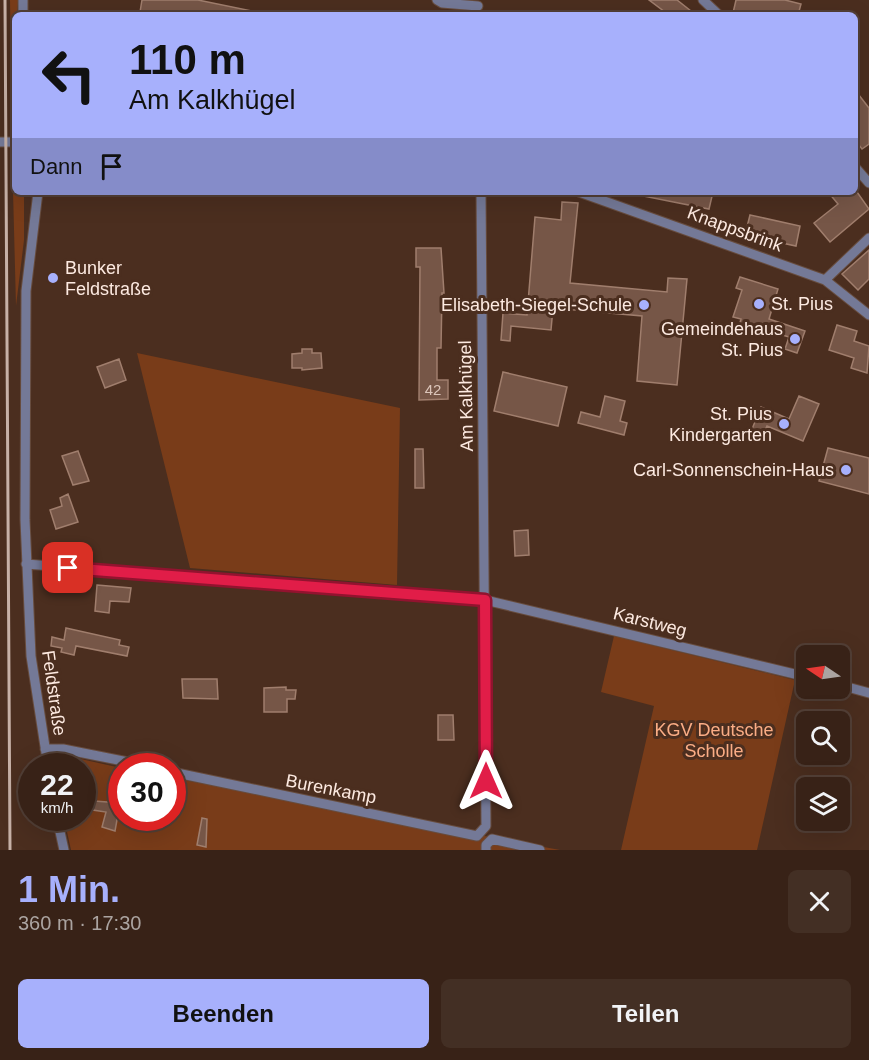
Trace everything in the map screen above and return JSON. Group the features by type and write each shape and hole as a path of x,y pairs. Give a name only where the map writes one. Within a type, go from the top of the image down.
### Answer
{"street":[{"path":"437,0 442,3 478,7"},
{"path":"703,0 716,12"},
{"path":"858,170 869,183"},
{"name":"Feldstraße","path":"38,195 26,291 26,564 31,656 46,753"},
{"name":"Am Kalkhügel","path":"481,195 486,826 483,832"},
{"name":"Knappsbrink","path":"587,195 825,280 869,315"},
{"path":"825,280 869,238"},
{"path":"26,564 485,600"},
{"name":"Karstweg","path":"485,600 796,674"},
{"path":"850,688 869,693"},
{"path":"45,748 63,749 108,758"},
{"name":"Burenkamp","path":"186,775 477,836 483,832"},
{"path":"59,831 63,850"},
{"path":"486,850 486,845 492,840 540,850"}],"green space":[{"path":"10,0 18,0 17,12 12,12 12,132"},
{"path":"13,195 24,195 24,240 16,306"},
{"path":"137,353 400,408 397,585 190,568"},
{"name":"KGV Deutsche Scholle","path":"614,636 795,680 757,850 621,850 654,706 601,692"},
{"path":"96,762 108,765 108,831 186,831 186,780 560,850 71,850 67,831 96,831"}],"building":[{"path":"142,0 198,0 252,11 252,12 140,12"},
{"path":"649,0 677,0 692,12 665,12"},
{"path":"736,0 785,0 801,4 799,12 733,12"},
{"path":"858,94 869,108 869,144 862,149 858,144"},
{"path":"858,193 869,209 830,242 814,223 838,204 830,195"},
{"path":"643,195 712,195 709,209"},
{"path":"562,202 578,203 570,283 667,292 668,278 687,279 677,385 637,381 642,316 553,308 551,330 511,326 510,341 501,340 503,313 527,315 535,217 561,220"},
{"path":"750,215 800,226 796,246 745,235"},
{"path":"416,248 441,248 444,293 442,293 441,348 437,348 437,380 448,380 448,399 419,400 420,267 416,267"},
{"path":"869,250 869,279 858,290 842,274"},
{"path":"740,277 778,289 769,319 805,331 797,353 785,349 789,337 760,328 758,336 738,330 741,319 733,317 742,290 736,288"},
{"path":"837,325 857,331 854,341 869,346 867,373 851,368 854,358 829,350"},
{"path":"302,349 312,349 312,353 321,353 322,368 302,370 302,368 292,368 292,354 302,353"},
{"path":"119,359 126,380 105,388 97,367"},
{"path":"503,372 567,387 558,426 494,411"},
{"path":"605,396 625,401 620,421 627,423 624,435 578,423 581,412 600,417"},
{"path":"799,396 819,404 803,441 767,426 761,439 750,434 761,407 789,419"},
{"name":"Carl-Sonnenschein-Haus","path":"828,448 869,458 869,494 819,481"},
{"path":"415,449 423,449 424,488 415,488"},
{"path":"78,451 89,481 73,485 62,456"},
{"path":"68,494 78,522 56,529 50,510 62,506 60,498"},
{"path":"528,530 529,555 515,556 514,531"},
{"path":"97,585 131,588 129,602 110,601 109,613 95,611"},
{"path":"66,628 120,640 119,645 129,647 127,656 76,646 74,655 61,652 62,648 51,646 52,637 64,640"},
{"path":"182,679 217,679 218,699 183,698"},
{"path":"286,687 286,690 296,690 295,699 287,699 287,712 264,712 264,688"},
{"path":"438,715 453,715 454,740 438,740"},
{"path":"96,801 108,802 108,829 102,827 106,812 96,810"},
{"path":"202,818 207,819 206,847 197,845"}],"railway":[{"path":"5,0 10,850"}],"place":[{"name":"Bunker Feldstraße","path":"53,278"},
{"name":"St. Pius","path":"759,304"},
{"name":"Elisabeth-Siegel-Schule","path":"644,305"},
{"name":"Gemeindehaus St. Pius","path":"795,339"},
{"name":"St. Pius Kindergarten","path":"784,424"},
{"name":"Carl-Sonnenschein-Haus","path":"846,470"}],"route":[{"path":"68,568 485,600 486,781"}]}
